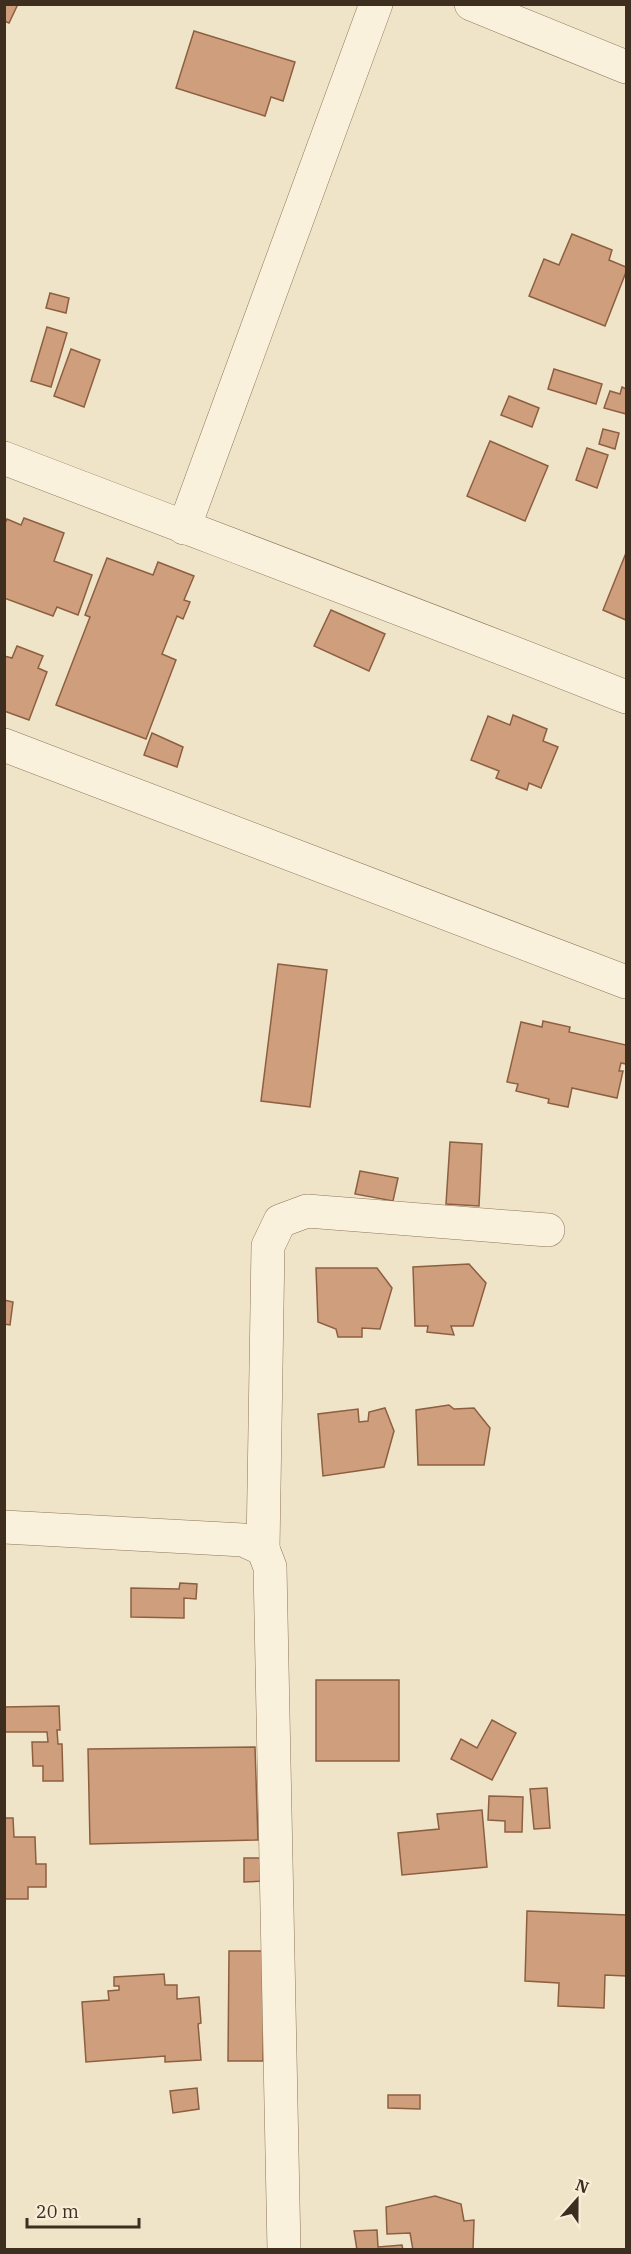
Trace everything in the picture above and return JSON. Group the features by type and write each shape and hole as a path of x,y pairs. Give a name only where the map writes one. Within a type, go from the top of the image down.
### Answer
{"street":[{"path":"184,528 376,4"},
{"path":"471,4 627,67"},
{"path":"4,458 184,528 426,617 627,697"},
{"path":"4,745 627,982"},
{"path":"284,2250 270,1567 263,1549 268,1246 280,1221 307,1211 548,1230"},
{"path":"4,1527 243,1540 263,1549"}],"building":[{"path":"4,4 18,4 9,23 4,21"},
{"path":"194,31 295,62 283,101 271,97 265,116 176,88"},
{"path":"572,234 612,250 609,260 626,267 605,326 529,296 544,259 559,265"},
{"path":"50,293 69,298 66,313 46,308"},
{"path":"47,327 67,333 51,387 31,381"},
{"path":"71,349 100,360 84,407 54,396"},
{"path":"554,369 602,384 596,404 548,389"},
{"path":"622,387 626,389 626,414 604,408 610,391 620,394"},
{"path":"509,396 539,408 532,427 501,415"},
{"path":"603,429 619,433 615,449 599,444"},
{"path":"490,441 548,466 525,521 467,496"},
{"path":"587,448 608,455 597,488 576,480"},
{"path":"24,518 64,533 54,561 92,575 78,615 57,607 53,616 4,598 4,525 7,519 21,525"},
{"path":"626,553 626,620 603,610"},
{"path":"107,558 153,575 158,562 194,576 184,600 190,602 183,619 177,616 162,654 176,660 146,739 56,705 90,617 85,615"},
{"path":"331,610 385,634 369,671 314,646"},
{"path":"17,646 43,656 38,668 47,672 29,720 4,711 4,656 12,658"},
{"path":"513,715 547,729 543,741 558,747 541,788 529,783 527,790 496,778 499,771 471,760 488,716 510,725"},
{"path":"152,733 183,747 177,767 144,755"},
{"path":"278,964 327,970 310,1107 261,1101"},
{"path":"543,1021 570,1027 569,1032 626,1045 626,1064 621,1063 619,1071 623,1071 617,1098 572,1088 568,1107 548,1103 549,1099 516,1091 518,1084 507,1082 521,1022 542,1027"},
{"path":"450,1142 482,1144 479,1206 446,1204"},
{"path":"360,1171 398,1178 393,1201 355,1194"},
{"path":"469,1264 486,1283 473,1326 451,1326 454,1335 427,1332 428,1326 415,1326 413,1267"},
{"path":"316,1268 377,1268 392,1288 380,1329 362,1328 362,1337 338,1337 336,1329 318,1322"},
{"path":"4,1300 13,1302 10,1325 4,1324"},
{"path":"449,1405 454,1409 474,1408 490,1428 484,1465 418,1465 416,1410"},
{"path":"385,1408 394,1431 384,1467 323,1476 318,1414 358,1409 359,1422 368,1421 369,1412"},
{"path":"180,1583 197,1584 196,1599 184,1598 184,1618 131,1617 131,1588 179,1589"},
{"path":"316,1680 399,1680 399,1761 316,1761"},
{"path":"59,1706 60,1730 57,1730 58,1744 62,1744 63,1781 43,1781 43,1766 33,1766 32,1742 48,1742 47,1732 4,1732 4,1707"},
{"path":"492,1720 516,1733 492,1780 451,1759 461,1739 477,1748"},
{"path":"255,1747 258,1840 90,1844 88,1749"},
{"path":"547,1788 550,1828 534,1829 530,1789"},
{"path":"489,1796 523,1797 522,1832 505,1832 505,1821 488,1820"},
{"path":"482,1810 487,1867 402,1875 398,1833 439,1829 437,1814"},
{"path":"4,1818 13,1818 14,1837 35,1837 36,1864 46,1864 46,1887 28,1887 28,1899 4,1899"},
{"path":"244,1858 264,1858 265,1881 244,1882"},
{"path":"527,1911 626,1915 626,1976 605,1975 604,2008 558,2006 559,1983 525,1981"},
{"path":"229,1951 265,1951 263,2061 228,2061"},
{"path":"164,1974 165,1985 177,1985 177,1999 199,1997 201,2023 198,2024 201,2060 165,2062 165,2056 86,2062 82,2002 109,2000 108,1991 119,1990 119,1986 114,1986 114,1977"},
{"path":"197,2088 199,2109 173,2113 170,2091"},
{"path":"388,2095 420,2095 420,2109 388,2108"},
{"path":"435,2196 461,2204 464,2221 474,2220 473,2250 413,2250 410,2233 387,2234 386,2207"},
{"path":"377,2230 378,2247 402,2245 403,2250 357,2250 354,2231"}]}
